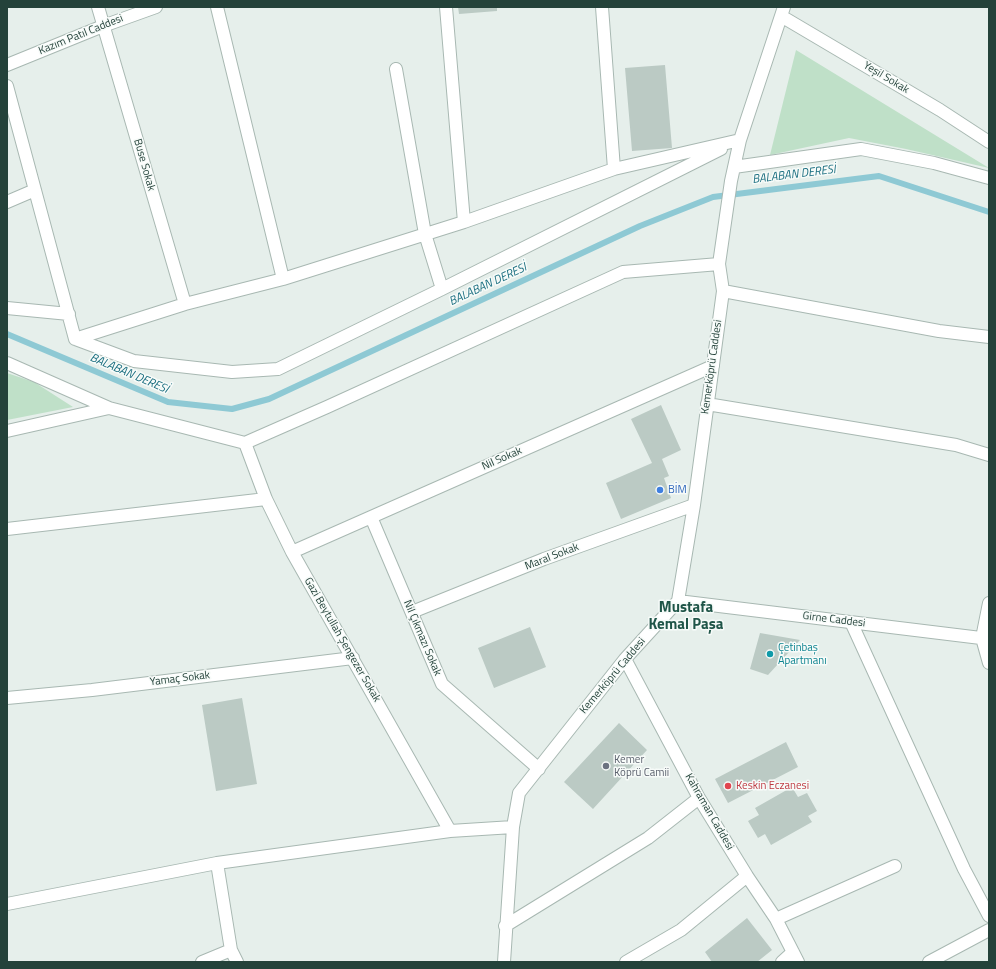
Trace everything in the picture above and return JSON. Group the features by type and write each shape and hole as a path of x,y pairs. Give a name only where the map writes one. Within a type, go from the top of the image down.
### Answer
{"street":[{"name":"Buse Sokak","path":"98,7 185,304"},
{"name":"Kazım Patıl Caddesi","path":"7,65 103,26 156,7"},
{"path":"217,7 283,279"},
{"path":"446,7 464,222"},
{"path":"602,7 614,169"},
{"path":"782,12 740,140 734,167 860,149 934,163 989,178"},
{"name":"Yeşil Sokak","path":"782,12 989,142"},
{"path":"396,69 425,234 442,289"},
{"path":"7,86 75,339"},
{"path":"75,339 185,304 283,279 464,222 614,169 740,140"},
{"path":"75,339 134,361 232,372 278,369 740,140"},
{"name":"Kemerköprü Caddesi","path":"504,962 505,926 513,827 519,793 624,659 678,601 694,505 723,291 719,264 734,167"},
{"path":"7,202 35,190"},
{"path":"7,363 109,408 245,443 623,272 719,264"},
{"path":"723,291 939,331 989,337"},
{"path":"7,308 69,314"},
{"name":"Nil Sokak","path":"292,552 713,366"},
{"path":"707,404 956,445 989,455"},
{"path":"7,431 109,408"},
{"name":"Gazi Beytullah Şengezer Sokak","path":"245,443 266,499 292,552 450,831"},
{"path":"7,529 266,499"},
{"name":"Maral Sokak","path":"412,612 544,559 694,505"},
{"name":"Nil Çıkmazı Sokak","path":"371,517 442,684 539,769"},
{"name":"Girne Caddesi","path":"678,601 985,638"},
{"path":"989,603 985,638 989,664"},
{"path":"851,622 961,862 989,916"},
{"name":"Yamaç Sokak","path":"7,698 92,690 353,658"},
{"name":"Kahraman Caddesi","path":"624,659 699,798 747,876 776,919 796,957"},
{"path":"505,926 648,838 699,798"},
{"path":"7,904 217,863 450,831 513,827"},
{"path":"217,863 231,950 237,962"},
{"path":"776,919 895,866"},
{"path":"626,962 682,930 747,876"},
{"path":"929,962 989,930"},
{"path":"202,962 231,950"},
{"path":"782,962 796,957"}],"green space":[{"path":"796,50 989,168 849,138 770,155"},
{"path":"7,373 34,382 73,407 7,420"}],"building":[{"path":"458,7 497,7 497,11 459,14"},
{"path":"665,65 672,148 632,151 625,68"},
{"path":"661,405 681,450 662,459 669,476 664,478 671,498 621,519 606,483 652,463 631,419"},
{"path":"530,627 546,667 494,688 478,648"},
{"name":"Çetinbaş Apartmanı","path":"760,633 800,640 768,675 750,669"},
{"path":"242,698 257,784 216,791 202,705"},
{"name":"Kemer Köprü Camii","path":"619,723 647,750 593,809 564,782"},
{"path":"786,742 798,767 728,803 715,779"},
{"path":"792,787 798,797 807,793 817,811 808,816 812,822 771,845 765,834 758,838 748,821 759,815 755,808"},
{"path":"747,918 772,950 757,962 712,962 705,952"}],"waterway":[{"name":"BALABAN DERESİ","path":"7,334 168,402 232,409 269,399 640,226 713,197 879,176 989,212"}],"place":[{"name":"BİM","path":"660,490"},
{"name":"Çetinbaş Apartmanı","path":"770,654"},
{"name":"Kemer Köprü Camii","path":"606,766"},
{"name":"Keskin Eczanesi","path":"728,786"}],"district":[{"name":"Mustafa Kemal Paşa","path":"686,616"}]}
